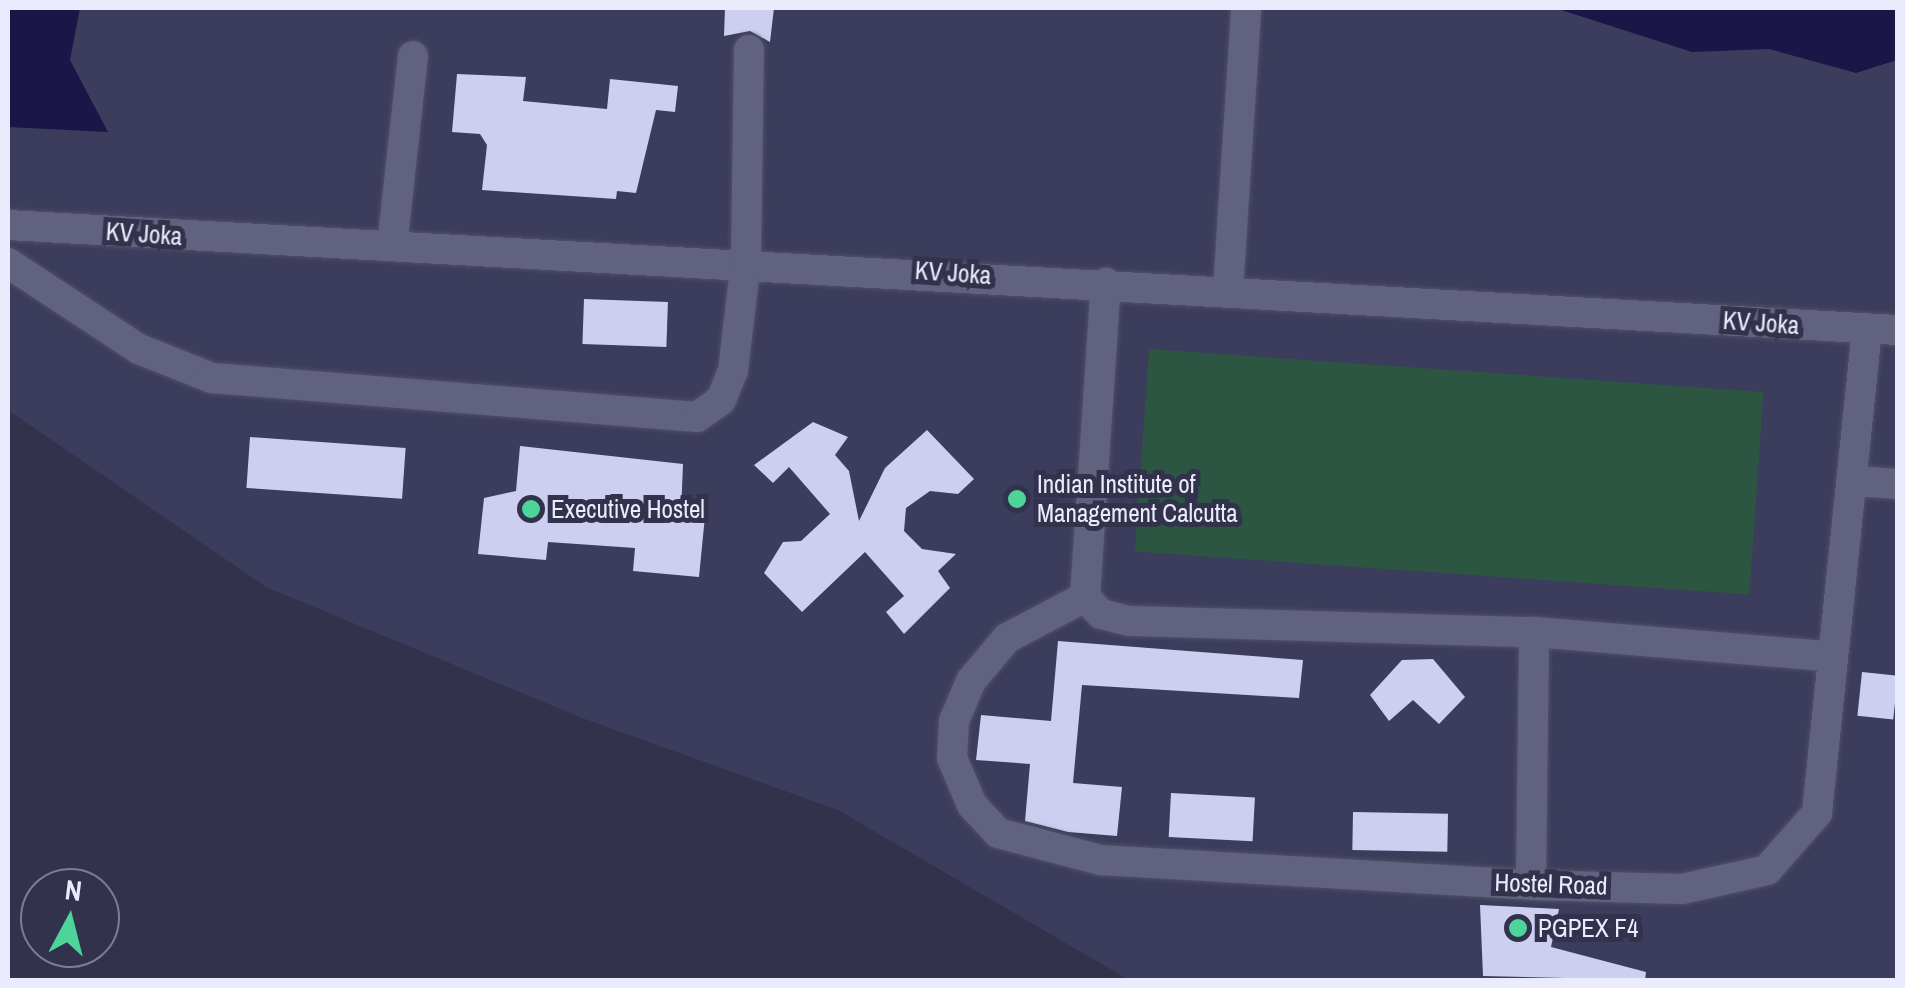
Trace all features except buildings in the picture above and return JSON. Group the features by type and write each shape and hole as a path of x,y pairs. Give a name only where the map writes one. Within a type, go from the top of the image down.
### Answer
{"street":[{"path":"1228,290 1246,8"},
{"path":"8,263 139,350 212,378 659,418 697,417 721,400 746,260 748,50"},
{"path":"392,246 412,56"},
{"name":"KV Joka","path":"8,225 746,260 1882,330"},
{"path":"1106,283 1085,597 1101,614 1130,621 1534,632 1829,656"},
{"name":"Hostel Road","path":"1085,597 1008,638 971,681 952,758 972,805 998,833 1100,860 1531,885 1682,888 1768,870 1817,813 1829,656 1854,481 1882,330"},
{"path":"1854,481 1898,484"},
{"path":"1531,885 1534,632"}],"shaded area":[{"name":"Indian Institute of Management Calcutta","path":"8,8 1897,8 1897,980 1129,980 838,810 582,718 266,587 8,410"},
{"path":"8,8 80,8 70,60 108,132 8,127"},
{"path":"1555,8 1897,8 1897,60 1856,73 1769,49 1692,52"}],"green space":[{"path":"1149,349 1763,392 1749,594 1135,552"}],"place":[{"name":"Indian Institute of Management Calcutta","path":"1017,499"},
{"name":"Executive Hostel","path":"531,509"},
{"name":"PGPEX F4","path":"1518,928"}]}
